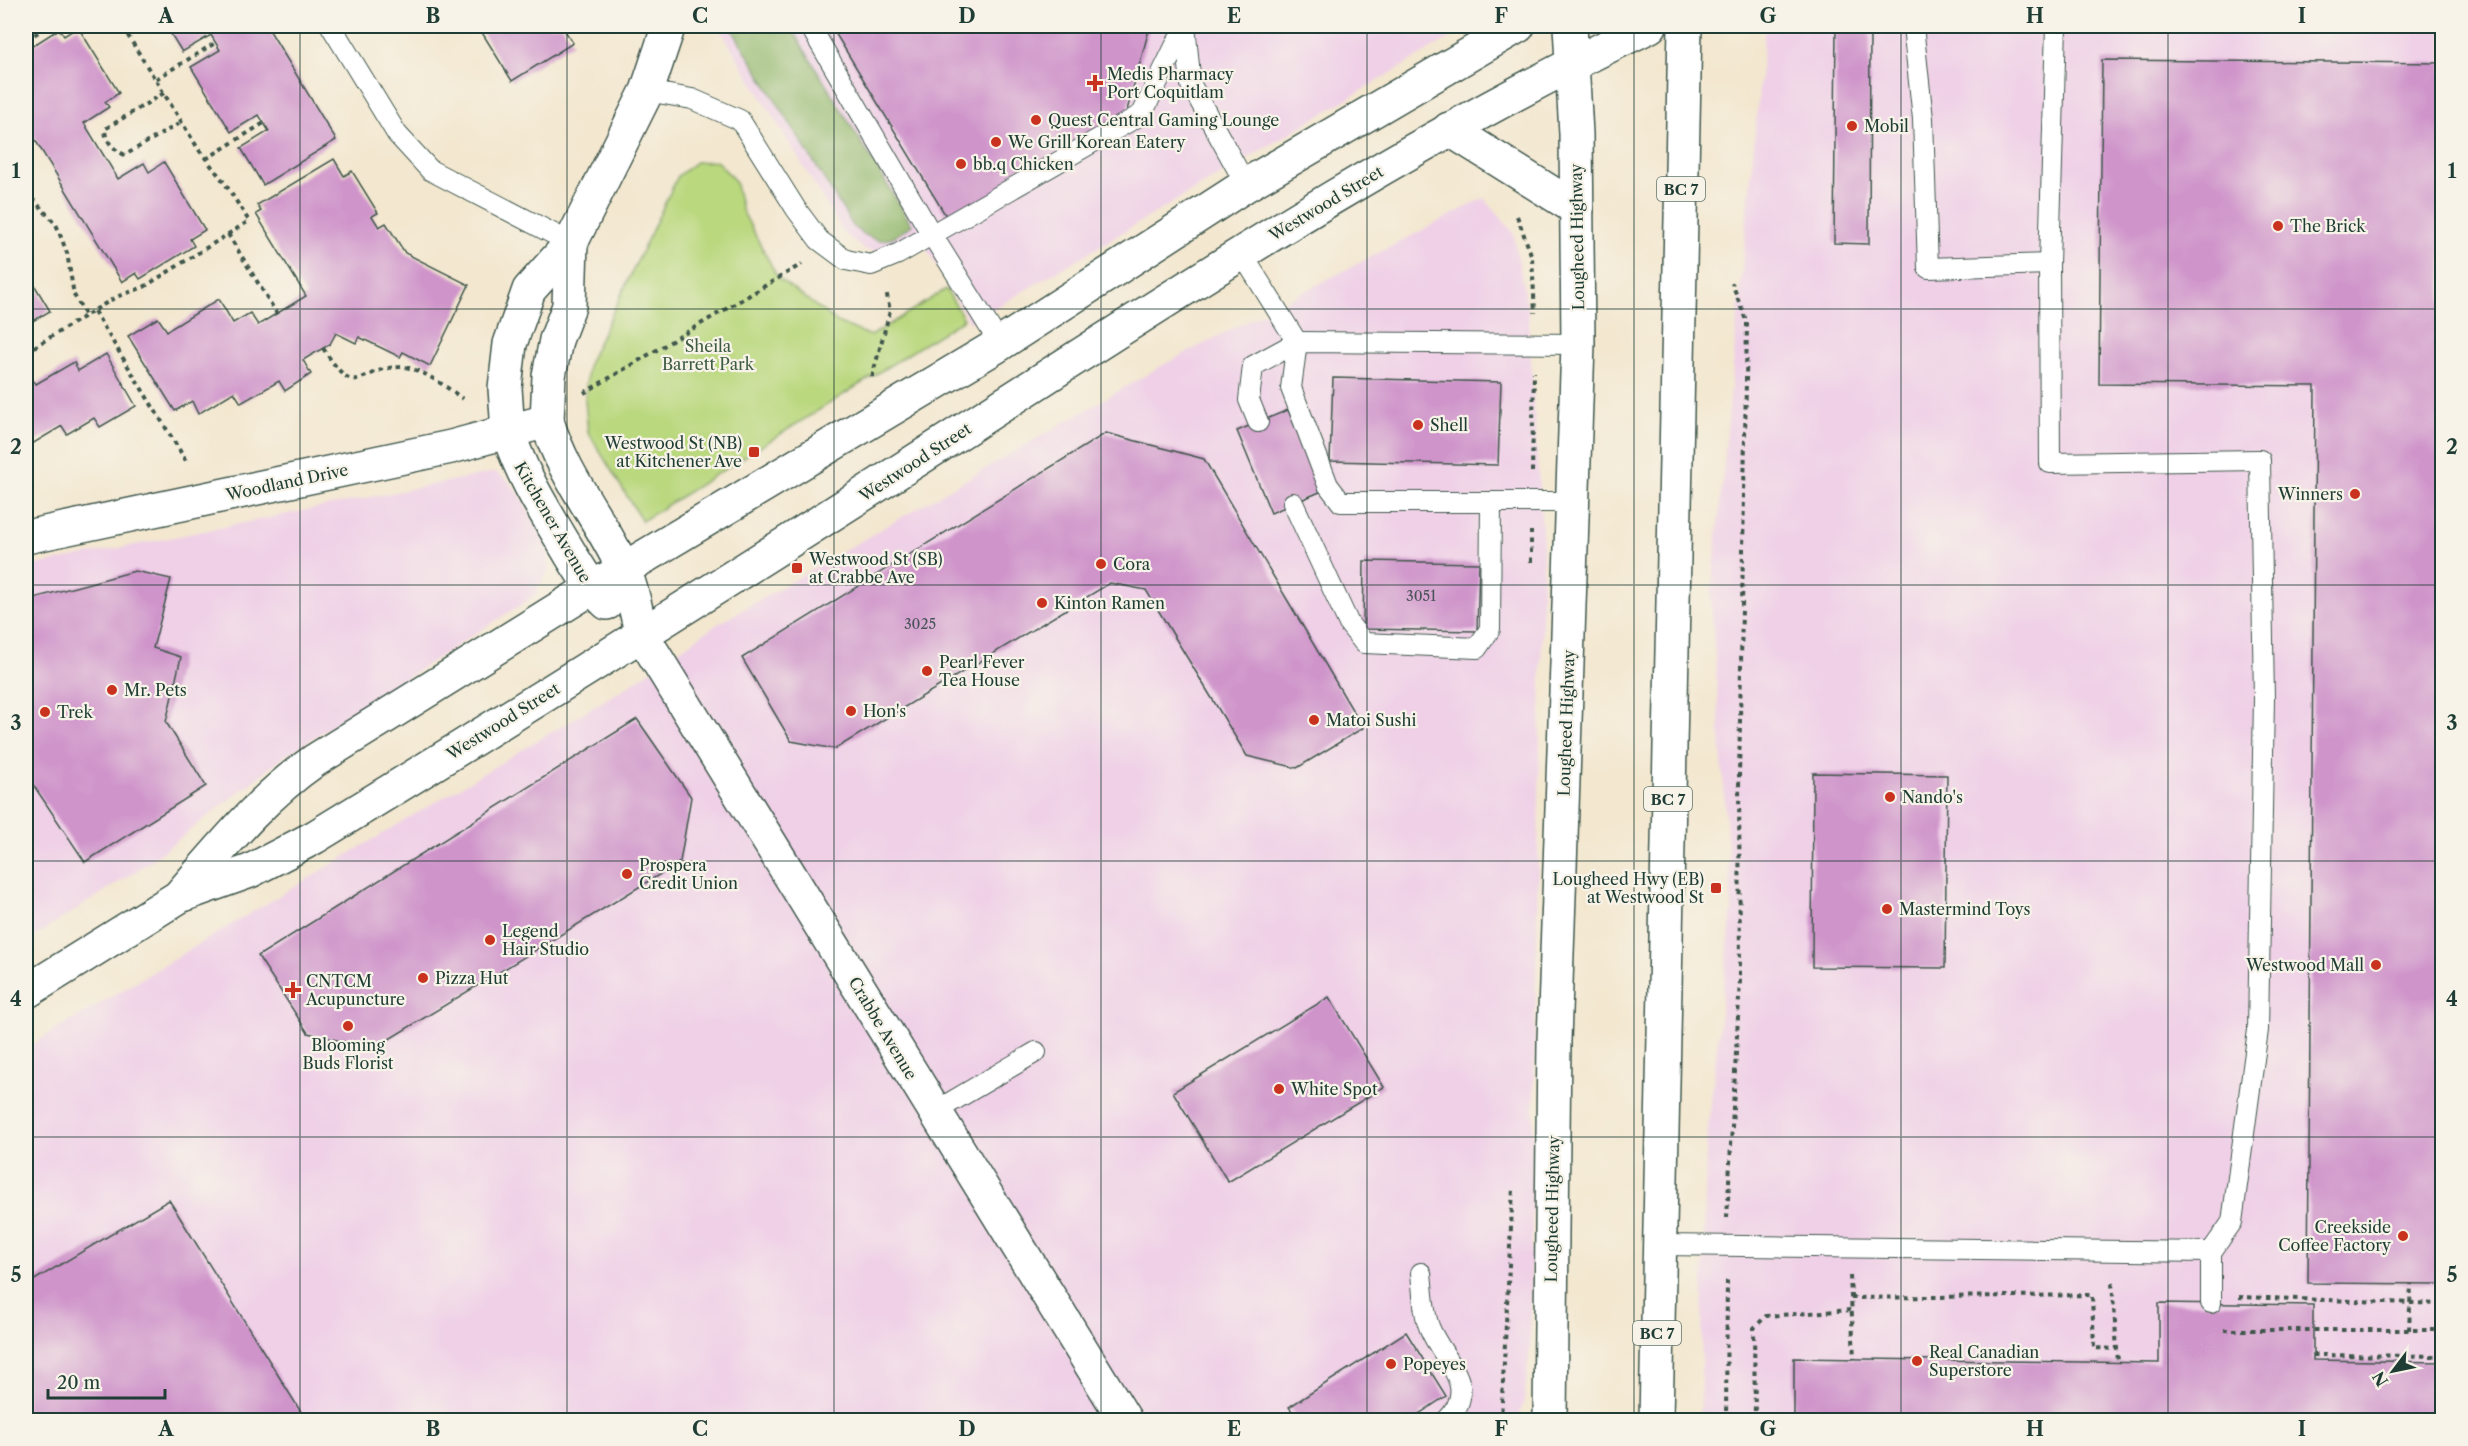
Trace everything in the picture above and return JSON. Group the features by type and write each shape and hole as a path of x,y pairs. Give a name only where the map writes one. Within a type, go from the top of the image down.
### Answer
{"main road":[{"name":"Kitchener Avenue","path":"642,635 591,588 531,489 517,460 508,432 505,388 510,344 529,290 571,243 647,91 667,26"},
{"name":"Westwood Street","path":"180,896 247,820 276,790 300,771 591,588 1000,344 1246,184 1518,26"},
{"name":"Lougheed Highway","path":"1550,1420 1554,1041 1578,344 1577,209 1570,26"},
{"name":"Westwood Street","path":"26,992 180,896 250,871 292,850 642,635 1242,254 1449,129 1571,63 1650,26"},
{"name":"BC 7","path":"1656,1420 1685,26"},
{"path":"1449,129 1577,209"},
{"name":"Kitchener Avenue","path":"571,243 569,306 556,340 551,367 547,421 554,446 569,477 624,569 642,635"},
{"name":"Woodland Drive","path":"26,537 451,447 547,421"},
{"name":"Crabbe Avenue","path":"642,635 1125,1420"}],"lane":[{"path":"332,26 397,134 430,170 571,243"},
{"path":"810,26 932,235 1000,344"},
{"path":"647,91 692,99 740,120 819,240 846,260 871,265 932,235 1142,114 1185,26"},
{"path":"1185,26 1191,85 1246,184"},
{"path":"1913,26 1923,119 1928,268 2049,264"},
{"path":"2056,26 2049,264 2050,463 2260,460 2264,699 2258,1030 2232,1222 2211,1252 2211,1300"},
{"path":"1242,254 1297,342 1291,388 1328,485 1341,502 1574,502"},
{"path":"1258,422 1249,400 1253,366 1297,342 1578,344"},
{"path":"1293,503 1349,624 1364,643 1477,648 1490,629 1491,502"},
{"path":"934,1112 1036,1052"},
{"path":"1659,1245 2211,1252"},
{"path":"1420,1273 1429,1326 1442,1352 1461,1380 1460,1403 1447,1420"}],"path":[{"path":"26,34 32,36 50,26"},
{"path":"26,352 116,297 144,287 249,221 206,159 122,26"},
{"path":"156,79 216,43"},
{"path":"164,93 105,129 105,135 115,151 125,155 182,122"},
{"path":"206,159 264,123"},
{"path":"26,192 56,224 67,253 74,295 86,316"},
{"path":"1511,209 1517,216 1532,257 1535,314"},
{"path":"228,234 277,314"},
{"path":"581,395 829,248"},
{"path":"872,376 890,311 880,261"},
{"path":"1727,1190 1740,980 1739,777 1747,323 1732,283"},
{"path":"94,311 208,498"},
{"path":"323,348 343,376 352,380 400,367 411,369 463,399"},
{"path":"1532,470 1534,367"},
{"path":"1726,1269 1726,1420"},
{"path":"1849,1272 1854,1359"},
{"path":"2112,1284 2118,1362"},
{"path":"2409,1330 2411,1284"},
{"path":"1851,1298 2092,1295 2094,1348 2117,1349"},
{"path":"2211,1300 2442,1304"},
{"path":"1755,1420 1754,1328 1766,1316 1852,1310"},
{"path":"2221,1330 2442,1330"},
{"path":"2313,1354 2442,1356"},
{"path":"1501,1420 1504,1381"}],"shaded area":[{"path":"718,26 1470,26 970,323 921,239 884,253 863,249 844,233"},
{"name":"Westwood Mall","path":"1765,26 2442,26 2442,1420 1700,1420 1706,1147 1732,910 1711,600"},
{"path":"1484,198 1513,232 1528,311 1543,547 1530,1346 1524,1400 1517,1420 26,1420 26,1048 625,688 713,627 1165,364"},
{"path":"495,472 507,480 520,495 549,548 549,569 534,596 285,756 147,864 26,942 26,567"}],"green space":[{"path":"730,26 790,26 912,225 896,236 882,240 869,237 853,226"},
{"name":"Sheila Barrett Park","path":"717,161 735,181 742,210 778,278 839,323 871,336 946,289 964,319 642,521 588,432 585,400 588,364 678,176 696,162"}],"building":[{"path":"166,26 267,26 336,140 263,185 241,148 269,131 259,115 231,132 191,67 220,50 211,35 182,52"},
{"path":"478,26 562,26 573,43 512,81"},
{"path":"831,26 1150,26 1126,114 949,221"},
{"path":"1836,26 1870,26 1869,244 1834,243"},
{"path":"78,27 119,93 105,102 109,107 84,123 118,179 144,163 149,172 164,162 205,230 190,239 194,246 140,279 136,273 122,282 26,125 26,50 59,29 64,36"},
{"name":"Westwood Mall","path":"2102,60 2442,63 2442,1284 2308,1283 2315,386 2099,384"},
{"path":"334,159 344,176 352,171 378,213 372,216 379,227 386,223 405,253 469,285 430,366 403,352 400,357 359,337 356,343 336,333 330,344 303,360 311,374 285,391 279,381 241,403 234,392 198,414 192,401 175,411 128,336 158,318 167,331 219,299 233,323 250,313 258,325 306,296 256,214 261,211 257,205"},
{"path":"26,271 50,311 26,325"},
{"path":"106,354 136,406 100,427 94,418 67,434 62,426 27,447 26,379 28,377 36,384 74,362 78,371"},
{"path":"1333,378 1501,382 1498,465 1330,461"},
{"path":"1288,410 1322,491 1271,513 1237,431"},
{"path":"1106,433 1204,459 1363,728 1297,768 1247,756 1146,590 1110,583 835,749 791,741 742,658"},
{"path":"1364,561 1479,563 1477,631 1363,629"},
{"name":"Mr. Pets","path":"135,571 171,579 153,648 181,657 166,722 206,786 85,862 26,774 26,600"},
{"path":"637,719 691,797 680,862 373,1049 308,1033 258,956"},
{"path":"1813,773 1947,775 1945,968 1812,967"},
{"name":"White Spot","path":"1329,997 1384,1087 1228,1182 1173,1092"},
{"path":"169,1200 306,1420 26,1420 26,1285"},
{"name":"Real Canadian Superstore","path":"2159,1303 2313,1305 2313,1360 2442,1362 2442,1420 1794,1420 1794,1358 2159,1363"},
{"name":"Popeyes","path":"1406,1332 1446,1396 1419,1414 1423,1420 1298,1420 1289,1407"}],"place":[{"name":"Medis Pharmacy Port Coquitlam","path":"1095,83"},
{"name":"Quest Central Gaming Lounge","path":"1036,120"},
{"name":"Mobil","path":"1852,126"},
{"name":"We Grill Korean Eatery","path":"996,142"},
{"name":"bb.q Chicken","path":"961,164"},
{"name":"The Brick","path":"2278,226"},
{"name":"Shell","path":"1418,425"},
{"name":"Westwood St (NB) at Kitchener Ave","path":"754,452"},
{"name":"Winners","path":"2355,494"},
{"name":"Cora","path":"1101,564"},
{"name":"Westwood St (SB) at Crabbe Ave","path":"797,568"},
{"name":"Kinton Ramen","path":"1042,603"},
{"name":"Pearl Fever Tea House","path":"927,671"},
{"name":"Mr. Pets","path":"112,690"},
{"name":"Hon's","path":"851,711"},
{"name":"Trek","path":"45,712"},
{"name":"Matoi Sushi","path":"1314,720"},
{"name":"Nando's","path":"1890,797"},
{"name":"Prospera Credit Union","path":"627,874"},
{"name":"Lougheed Hwy (EB) at Westwood St","path":"1716,888"},
{"name":"Mastermind Toys","path":"1887,909"},
{"name":"Legend Hair Studio","path":"490,940"},
{"name":"Westwood Mall","path":"2376,965"},
{"name":"Pizza Hut","path":"423,978"},
{"name":"CNTCM Acupuncture","path":"293,990"},
{"name":"Blooming Buds Florist","path":"348,1026"},
{"name":"White Spot","path":"1279,1089"},
{"name":"Creekside Coffee Factory","path":"2403,1236"},
{"name":"Real Canadian Superstore","path":"1917,1361"},
{"name":"Popeyes","path":"1391,1364"}]}
